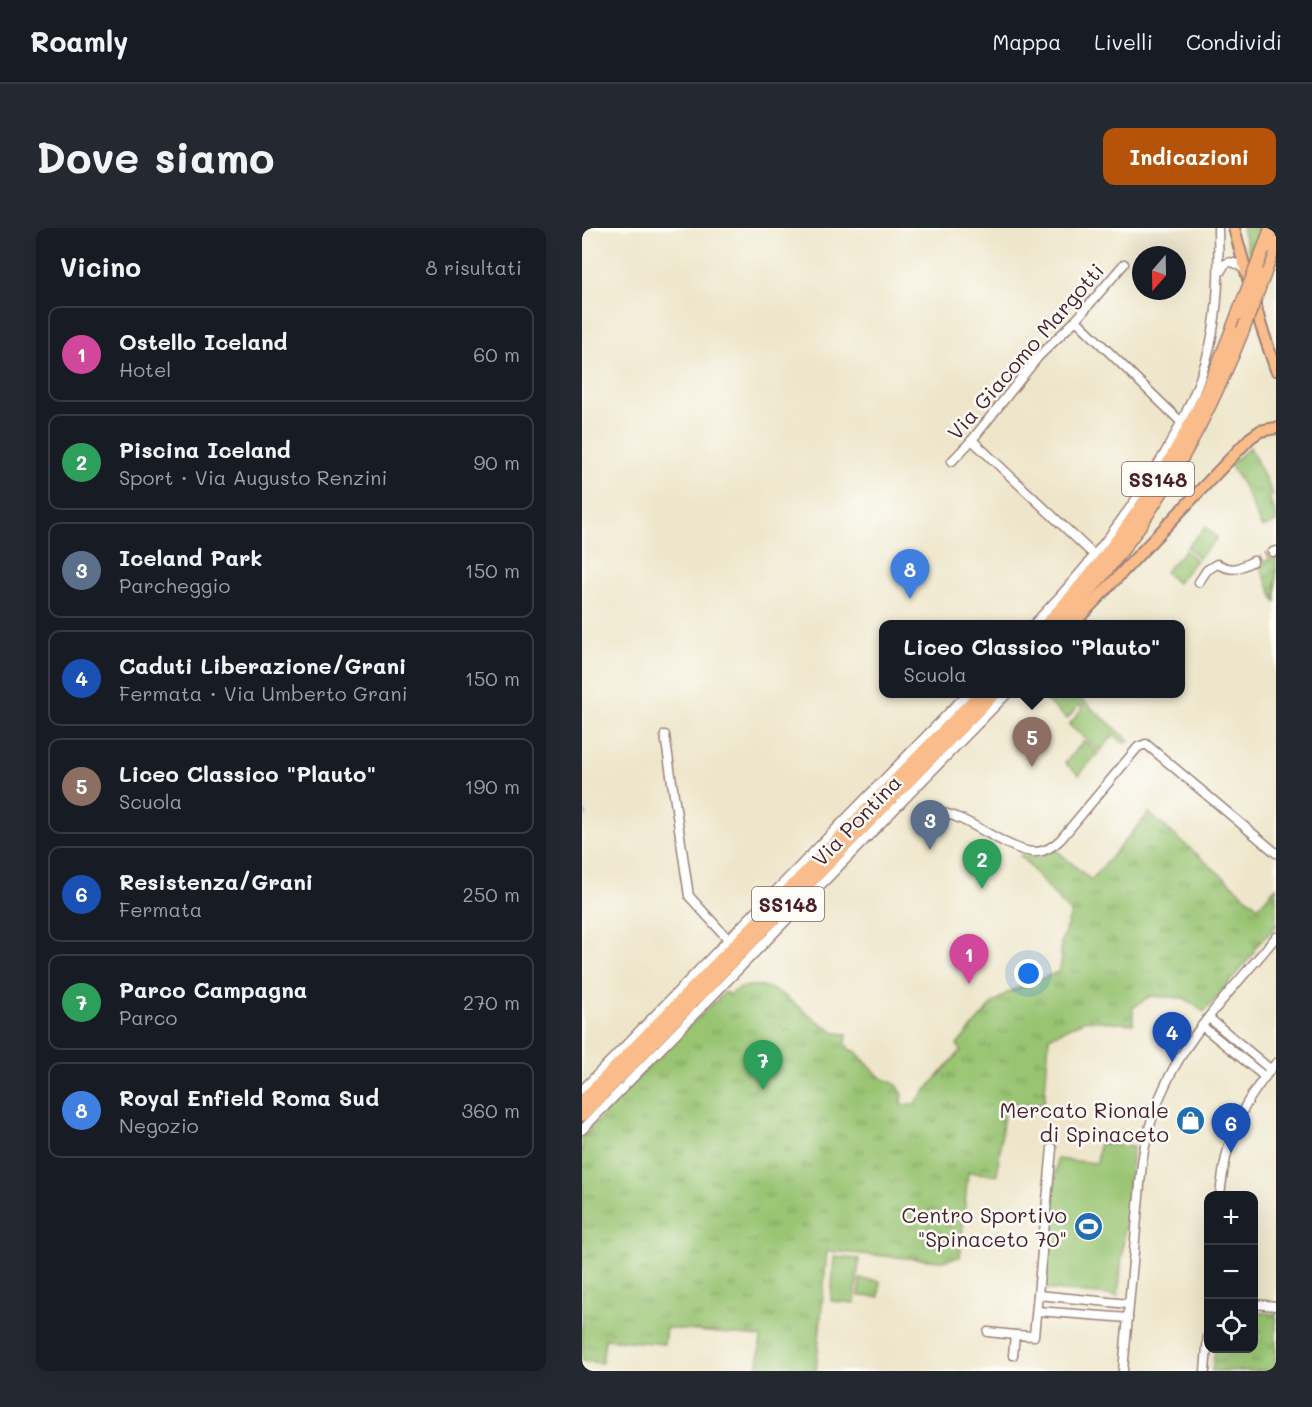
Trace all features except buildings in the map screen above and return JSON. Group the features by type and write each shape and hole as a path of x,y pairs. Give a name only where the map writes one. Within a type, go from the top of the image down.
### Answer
{"highway":[{"name":"SS148","path":"1051,620 1098,566 1161,476 1199,408 1271,228"},
{"name":"SS148","path":"1063,620 1106,572 1167,483 1221,383 1276,242"},
{"name":"Via Pontina","path":"582,1102 975,698"},
{"name":"Via Pontina","path":"582,1115 988,698"}],"main road":[{"path":"1234,228 1261,326 1276,370"},
{"path":"1077,620 1250,438 1260,431 1276,428"}],"street":[{"path":"1218,228 1220,277"},
{"path":"1037,620 1094,555 1136,497 1181,422 1198,386 1209,351 1222,267 1227,262 1238,264 1246,272"},
{"name":"Via Giacomo Margotti","path":"952,461 972,440 1038,357 1076,320 1124,264"},
{"path":"1076,320 1181,422"},
{"path":"972,440 1094,555"},
{"path":"1199,582 1207,570 1218,564 1235,570 1253,561"},
{"name":"Via Pontina","path":"582,1090 962,698"},
{"name":"Via Pontina","path":"582,1130 1002,698"},
{"path":"665,735 689,895 728,939"},
{"path":"938,812 954,816 1023,850 1039,852 1048,849 1061,839 1138,747 1146,744 1276,853"},
{"path":"1123,1371 1142,1163 1151,1120 1159,1097 1171,1070 1202,1026 1276,937"},
{"path":"1209,1018 1270,1069"},
{"path":"1202,1026 1270,1069"},
{"path":"1221,1191 1225,1159 1233,1129 1244,1106 1270,1069"},
{"path":"988,1332 1034,1336 1052,1148"},
{"path":"1038,1295 1130,1304"},
{"path":"1258,1304 1276,1306"},
{"path":"1037,1311 1128,1318"},
{"path":"1013,1355 1015,1335"},
{"path":"1205,1371 1207,1353"}],"green space":[{"path":"1242,228 1262,228 1250,256"},
{"path":"1250,447 1273,495 1269,497 1276,515 1276,522 1262,528 1243,485 1230,465"},
{"path":"1206,527 1217,538 1199,558 1187,547"},
{"path":"1185,550 1196,560 1177,583 1165,572"},
{"path":"1276,556 1276,603 1259,564"},
{"path":"1043,698 1080,698 1129,740 1125,744 1114,735 1100,751 1069,725 1083,708 1079,705 1067,719"},
{"path":"1084,741 1098,753 1079,775 1065,763"},
{"path":"1149,813 1258,907 1276,887 1276,927 1255,947 1253,954 1204,1012 1184,998 1150,996 1133,1008 1133,1024 1086,1020 1049,1037 1044,1105 1005,1103 997,1175 968,1172 960,1257 942,1261 827,1251 816,1371 758,1368 761,1337 666,1328 664,1344 605,1339 602,1363 582,1361 582,1138 669,1045 725,992 729,995 740,988 761,986 780,994 836,1033 847,1034 846,1044 850,1050 855,1051 880,1077 897,1085 903,1095 901,1105 914,1104 961,1050 957,1045 992,1004 1007,993 1058,972 1061,965 1061,943 1071,914 1020,855 1039,858 1055,849 1091,880"},
{"name":"Centro Sportivo \"Spinaceto 70\"","path":"1099,1143 1133,1147 1118,1296 1045,1289 1057,1159 1097,1163"},
{"path":"834,1257 859,1259 855,1303 831,1301"},
{"path":"860,1279 880,1281 879,1297 859,1296"},
{"path":"1258,1312 1276,1314 1276,1371 1212,1371 1214,1353 1258,1353"}],"waterway":[{"path":"582,810 587,816"}],"tunnel":[{"path":"1253,561 1273,552"}],"place":[{"name":"Royal Enfield Roma Sud","path":"910,599"},
{"name":"Liceo Classico \"Plauto\"","path":"1032,767"},
{"name":"Iceland Park","path":"930,850"},
{"name":"Piscina Iceland","path":"982,889"},
{"name":"Ostello Iceland","path":"969,984"},
{"name":"Caduti Liberazione/Grani","path":"1172,1062"},
{"name":"Parco Campagna","path":"763,1090"},
{"name":"Mercato Rionale di Spinaceto","path":"1190,1121"},
{"name":"Resistenza/Grani","path":"1231,1153"},
{"name":"Centro Sportivo \"Spinaceto 70\"","path":"1088,1226"}]}
